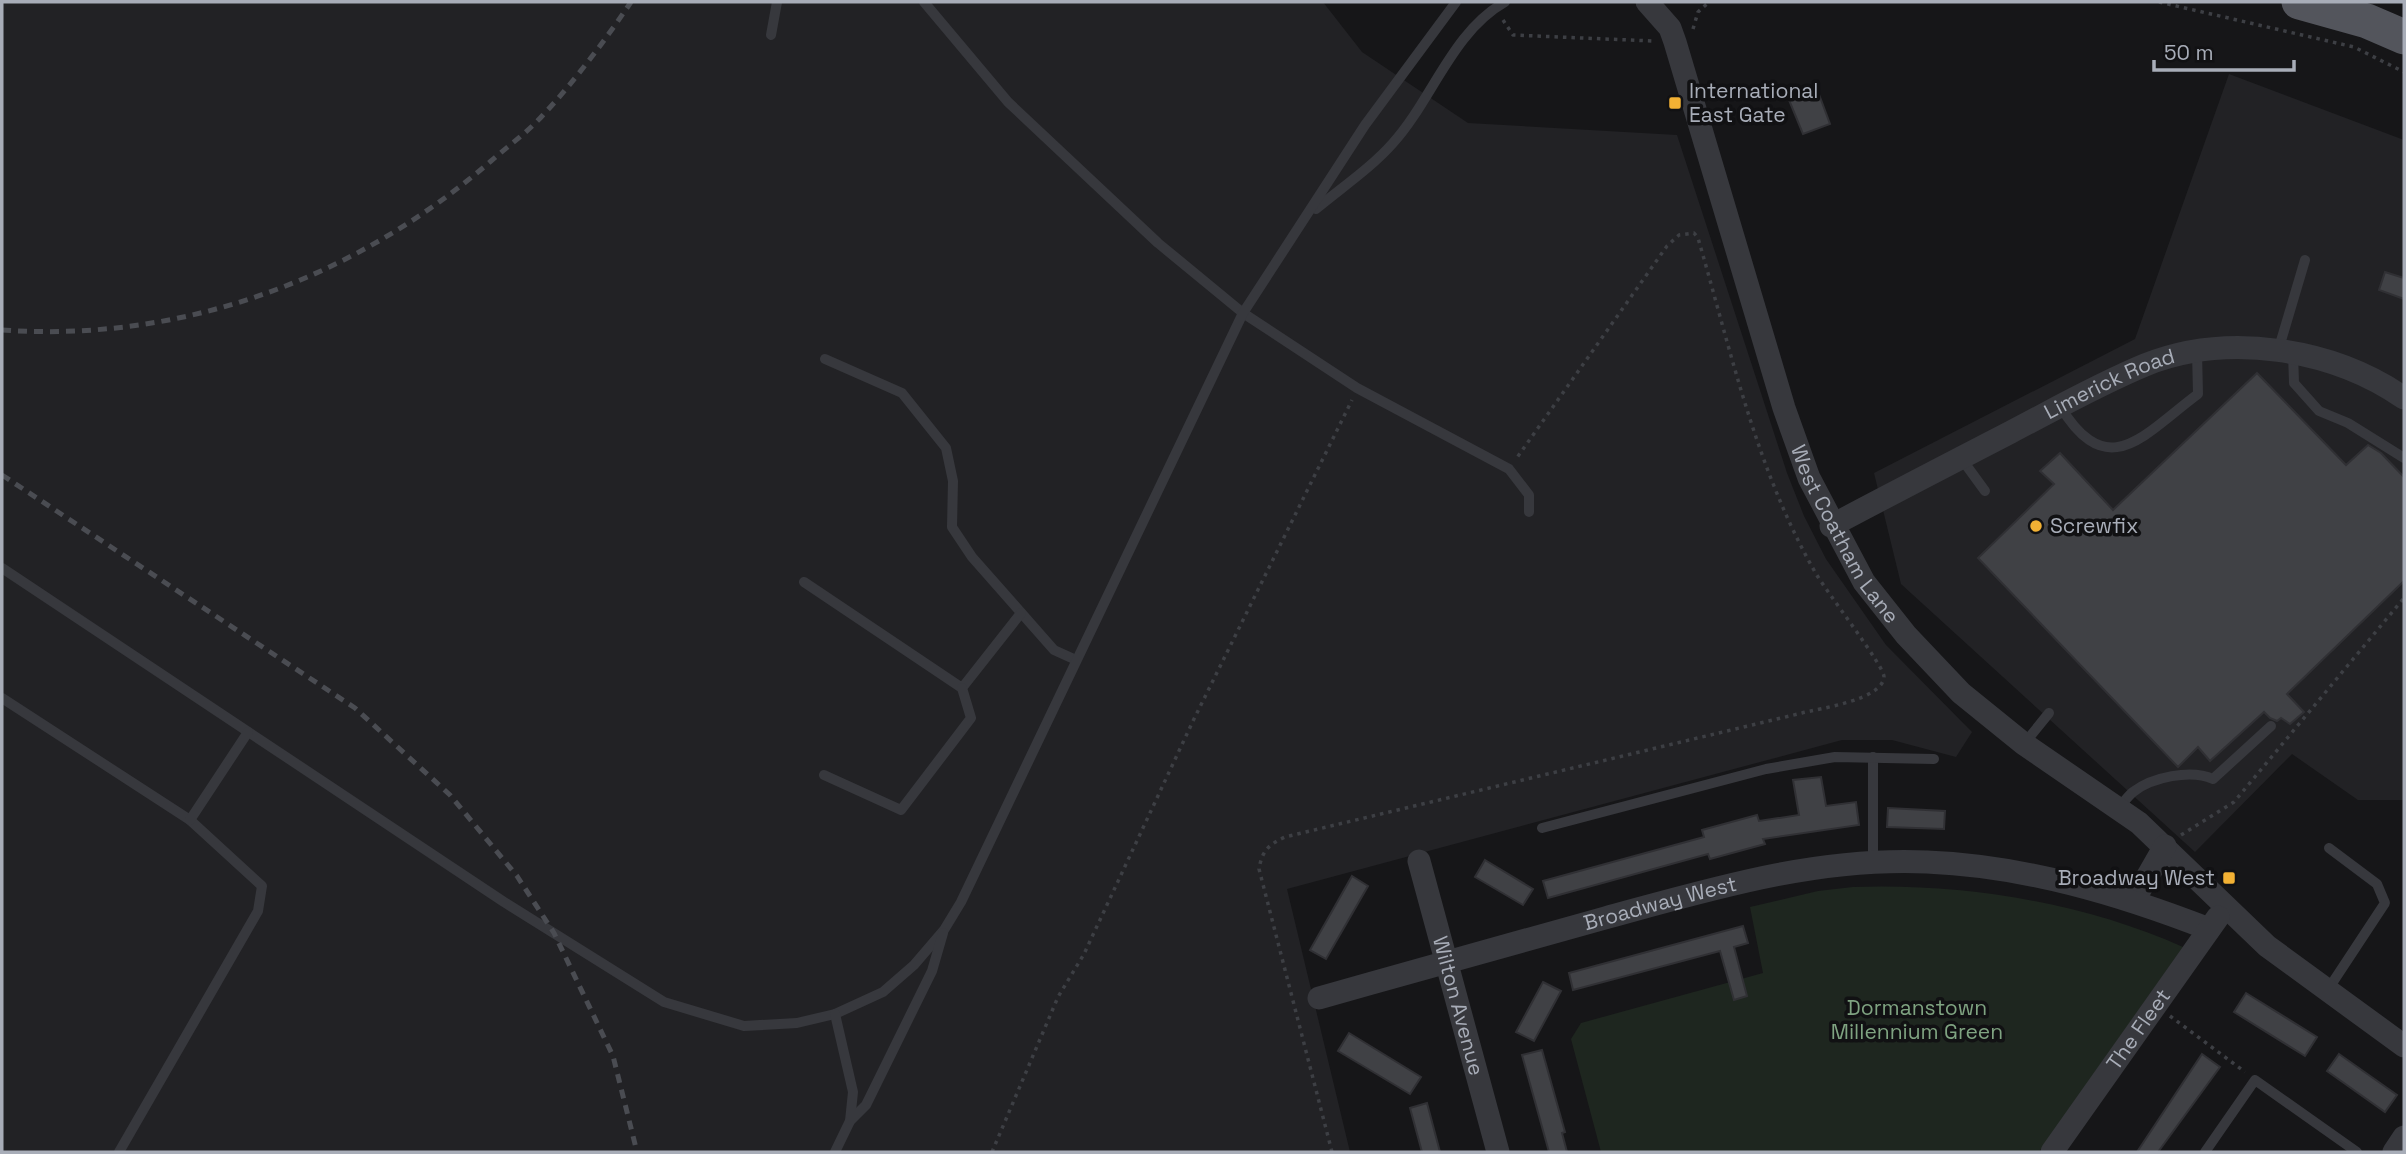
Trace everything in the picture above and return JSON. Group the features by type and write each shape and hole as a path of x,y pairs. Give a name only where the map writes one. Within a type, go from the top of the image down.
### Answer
{"main road":[{"path":"2299,2 2367,21 2404,37"}],"street":[{"name":"West Coatham Lane","path":"1647,2 1672,35"},
{"name":"West Coatham Lane","path":"1673,2 1672,35 1784,408 1809,478 1831,526 1864,582 1906,635 1961,693 2024,744 2119,808 2165,846 2226,906"},
{"name":"Limerick Road","path":"1831,526 2060,406 2145,365 2197,352 2286,352 2331,362 2380,381 2404,398"},
{"path":"2134,900 2165,846"},
{"name":"Wilton Avenue","path":"1419,861 1498,1152"},
{"name":"Broadway West","path":"1318,998 1739,882 1800,869 1873,862 1966,865 2079,885 2134,900 2209,929"},
{"path":"2226,906 2267,946 2327,991 2401,1035"},
{"name":"The Fleet","path":"2052,1152 2226,906"},
{"path":"2394,1152 2404,1137"}],"lane":[{"path":"771,35 777,2"},
{"path":"924,2 1008,102 1158,243 1242,313 1357,388 1509,469 1529,495 1528,512"},
{"path":"2,568 504,902 664,1002 744,1026 797,1023 835,1014 883,992 914,965 944,930 961,902 1242,313 1365,125 1456,2"},
{"path":"1306,218 1392,144 1460,45 1500,5"},
{"path":"2305,260 2286,352 2294,383 2319,411 2348,423 2404,457"},
{"path":"2060,406 2076,432 2099,448 2126,447 2198,394 2197,352"},
{"path":"825,359 902,393 946,448 953,481 953,527 972,558 1054,650 1076,660"},
{"path":"1961,458 1985,491"},
{"path":"804,582 962,688 971,718 901,810 824,775"},
{"path":"962,688 1021,613"},
{"path":"2,698 190,820 262,886 258,912 119,1152"},
{"path":"2024,744 2049,713"},
{"path":"2119,808 2133,792 2153,782 2200,773 2213,779 2271,726"},
{"path":"190,820 248,732"},
{"path":"1542,828 1766,769 1835,757 1934,759"},
{"path":"1873,758 1873,862"},
{"path":"2327,991 2385,903 2377,884 2329,848"},
{"path":"835,1152 850,1121 866,1105 932,971 944,930"},
{"path":"835,1014 853,1092 850,1121"},
{"path":"2205,1152 2255,1080 2357,1152"}],"path":[{"path":"1500,5 1513,35 1672,35 1693,38 1698,12 1709,2"},
{"path":"2159,2 2354,47 2404,72"},
{"path":"1332,1152 1259,869 1262,854 1269,845 1285,837 1802,713 1873,694 1882,686 1885,674 1879,660 1848,623 1815,573 1777,499 1698,238 1694,233 1679,235 1667,246 1532,432 1509,469"},
{"path":"992,1152 1058,997 1084,954 1193,721 1357,388"},
{"path":"2165,846 2234,802 2404,598"},
{"path":"2157,1006 2255,1080"}],"shaded area":[{"path":"2,2 1323,2 1362,52 1468,123 1677,135 1787,473 1804,516 1826,559 1886,645 1972,732 1956,757 1892,740 1842,740 1287,889 1350,1152 2,1152"},
{"path":"2229,74 2404,140 2404,800 2358,800 2292,754 2195,852 1901,584 1874,473 2135,339"}],"green space":[{"name":"Dormanstown Millennium Green","path":"1853,887 1937,888 2022,899 2105,918 2183,947 2039,1152 1601,1152 1571,1039 1581,1023 1763,973 1750,907 1818,891"}],"building":[{"path":"1817,89 1830,124 1803,134 1789,100"},
{"path":"2385,272 2404,278 2404,299 2379,290"},
{"path":"2257,373 2346,465 2368,445 2381,453 2404,477 2404,581 2287,694 2304,712 2290,724 2281,718 2277,721 2270,718 2264,712 2210,761 2198,747 2178,767 1978,558 2054,484 2040,471 2060,453 2113,510"},
{"path":"1821,777 1826,806 1856,802 1859,825 1763,839 1765,844 1710,859 1708,854 1548,898 1543,881 1704,837 1702,830 1757,815 1759,821 1799,815 1793,780"},
{"path":"1888,808 1945,811 1944,829 1887,827"},
{"path":"1485,860 1533,889 1523,905 1475,877"},
{"path":"1352,876 1368,886 1326,959 1310,950"},
{"path":"1743,926 1748,943 1734,947 1747,996 1734,1000 1720,951 1573,990 1569,973"},
{"path":"1543,982 1561,991 1534,1041 1516,1032"},
{"path":"2246,993 2317,1037 2305,1056 2234,1012"},
{"path":"1349,1033 1421,1077 1410,1094 1338,1051"},
{"path":"1542,1050 1565,1132 1562,1133 1567,1152 1549,1152 1522,1055"},
{"path":"2202,1054 2220,1067 2158,1152 2137,1152"},
{"path":"2339,1054 2397,1095 2385,1112 2327,1071"},
{"path":"1427,1103 1440,1152 1422,1152 1410,1108"}],"railway":[{"path":"2,330 69,331 135,326 200,313 263,294 324,269 383,239 439,202 543,115 578,74 631,2"},
{"path":"2,475 355,708 450,795 517,876 554,933 613,1056 637,1152"}],"place":[{"name":"International East Gate","path":"1675,103"},
{"name":"Screwfix","path":"2036,526"},
{"name":"Broadway West","path":"2229,878"}]}
